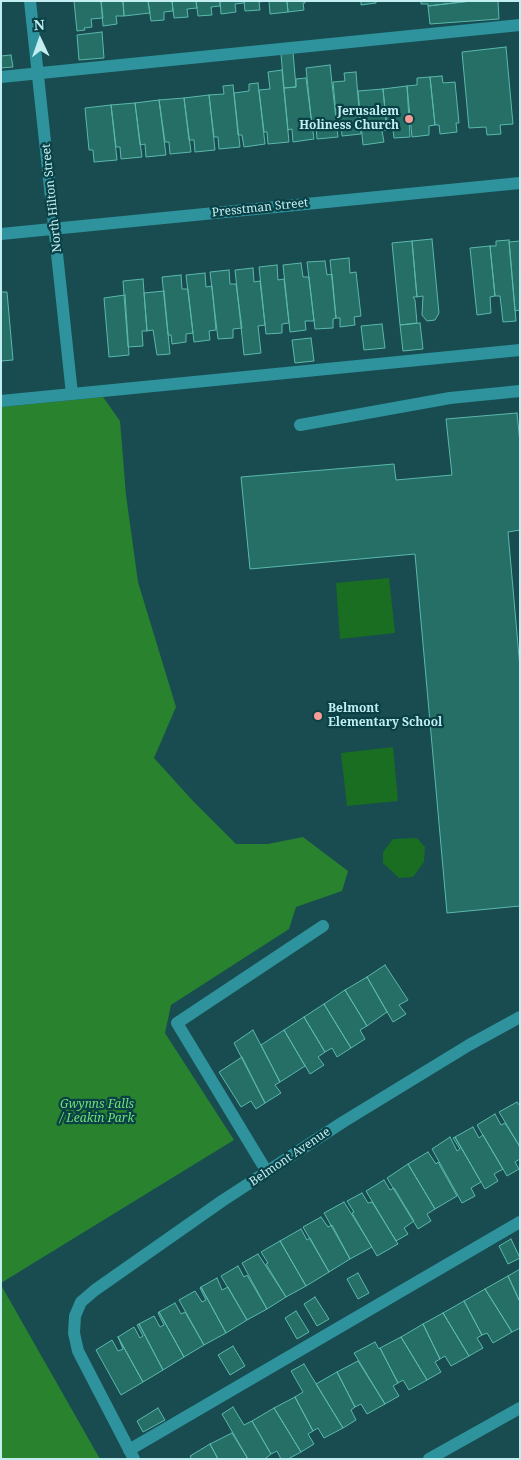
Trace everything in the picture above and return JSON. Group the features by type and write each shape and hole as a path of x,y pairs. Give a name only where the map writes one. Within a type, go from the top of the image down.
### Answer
{"street":[{"name":"North Hilton Street","path":"30,1 72,394"},
{"path":"1,78 520,25"},
{"name":"Presstman Street","path":"1,234 520,183"},
{"path":"1,401 520,350"},
{"path":"300,425 450,398 520,391"},
{"path":"266,1172 177,1024 324,926"},
{"name":"Belmont Avenue","path":"132,1454 78,1351 74,1332 75,1316 81,1302 95,1290 266,1172 342,1122 469,1045 520,1017"},
{"path":"132,1454 520,1222"},
{"path":"429,1459 520,1408"}],"green space":[{"name":"Gwynns Falls / Leakin Park","path":"103,397 120,421 126,495 138,582 176,707 154,758 236,844 268,844 303,837 348,871 342,891 296,907 289,929 171,1005 165,1033 234,1140 1,1283 1,407"},
{"path":"389,578 395,633 340,639 336,583"},
{"path":"393,747 398,801 347,806 341,753"},
{"path":"417,838 425,847 424,862 413,877 399,878 383,863 383,852 393,839"},
{"path":"1,1285 100,1459 1,1459"}],"building":[{"path":"74,1 101,1 103,18 91,19 92,27 77,31"},
{"path":"101,1 123,1 124,16 116,16 117,24 103,26"},
{"path":"123,1 148,1 150,13 124,16"},
{"path":"148,1 172,1 173,11 164,12 164,20 151,21"},
{"path":"172,1 196,1 197,8 187,9 188,17 174,18"},
{"path":"196,1 220,1 220,6 211,7 212,15 198,16"},
{"path":"220,1 244,1 244,3 235,4 236,12 221,14"},
{"path":"244,1 266,1 259,2 260,10 245,11"},
{"path":"269,1 287,1 288,12 270,14"},
{"path":"287,1 305,1 303,3 304,10 288,12"},
{"path":"361,1 376,1 376,3 361,5"},
{"path":"421,1 471,1 428,6 428,4 421,4"},
{"path":"471,1 498,1 499,19 430,24 428,6"},
{"path":"102,32 104,58 79,60 77,35"},
{"path":"506,47 513,124 500,125 501,134 487,135 486,127 469,128 462,52"},
{"path":"293,52 296,87 284,88 281,54"},
{"path":"11,55 13,67 1,68 1,56"},
{"path":"330,65 338,137 317,139 316,127 312,127 306,68"},
{"path":"282,70 289,142 268,144 267,132 264,132 259,90 270,89 268,72"},
{"path":"356,72 361,134 342,136 341,124 337,124 333,82 345,81 344,73"},
{"path":"442,76 443,83 455,82 459,123 456,123 457,132 440,134 439,125 435,125 430,77"},
{"path":"430,77 435,125 429,126 429,135 412,137 407,86 417,85 417,78"},
{"path":"306,78 314,139 293,142 292,129 288,130 284,88 296,87 296,79"},
{"path":"258,83 265,144 244,147 242,135 238,135 234,93 249,91 249,84"},
{"path":"233,85 240,147 219,149 218,137 214,137 209,95 224,94 223,86"},
{"path":"407,86 410,137 394,138 393,130 387,130 383,89"},
{"path":"383,89 387,130 382,131 384,142 363,145 358,91"},
{"path":"209,95 215,150 195,152 194,140 189,140 184,98"},
{"path":"184,98 191,152 170,154 169,142 165,142 159,100"},
{"path":"159,100 166,155 146,157 145,144 140,145 135,103"},
{"path":"135,103 142,157 121,159 120,147 116,147 111,105"},
{"path":"111,105 117,160 94,162 93,150 89,150 85,108"},
{"path":"432,239 439,313 435,320 427,321 422,315 423,296 417,297 412,241"},
{"path":"509,240 516,321 503,322 500,296 495,296 490,246 496,246 496,241"},
{"path":"412,241 417,297 413,297 415,300 417,323 400,325 392,243"},
{"path":"520,241 520,310 515,311 509,242"},
{"path":"490,246 495,296 490,297 491,313 477,315 470,248"},
{"path":"349,258 350,273 356,272 361,316 354,317 355,325 340,327 340,318 336,318 330,260"},
{"path":"325,261 327,275 332,274 336,318 333,319 333,328 315,329 307,262"},
{"path":"301,263 303,277 309,277 314,321 305,321 306,330 290,332 283,265"},
{"path":"277,265 278,280 284,279 289,323 282,324 282,333 266,334 259,267"},
{"path":"253,268 254,282 260,281 265,325 258,326 261,353 244,355 235,270"},
{"path":"229,270 230,284 236,284 242,328 233,329 233,338 218,339 210,272"},
{"path":"205,273 206,287 212,286 216,330 209,331 210,340 194,342 186,275"},
{"path":"181,275 182,289 188,289 193,333 186,334 186,342 172,344 171,335 168,335 162,277"},
{"path":"143,279 147,331 142,331 143,346 128,347 123,281"},
{"path":"164,291 170,354 157,355 153,330 147,331 144,293"},
{"path":"1,292 7,292 13,360 1,361"},
{"path":"125,295 129,355 109,357 104,298"},
{"path":"420,323 423,349 403,351 400,325"},
{"path":"382,324 385,348 364,350 361,326"},
{"path":"311,338 314,361 295,363 292,340"},
{"path":"517,413 520,443 520,530 508,532 520,668 520,906 447,913 415,554 250,569 241,477 394,464 396,480 452,475 446,419"},
{"path":"385,965 408,1000 399,1005 406,1014 393,1022 367,977"},
{"path":"367,977 387,1012 367,1026 345,990"},
{"path":"345,990 367,1026 360,1030 365,1039 351,1048 324,1004"},
{"path":"324,1004 351,1048 337,1057 332,1048 325,1052 304,1017"},
{"path":"304,1017 325,1052 318,1057 324,1065 310,1074 284,1030"},
{"path":"253,1030 280,1082 275,1085 281,1093 265,1103 234,1043"},
{"path":"284,1030 305,1066 280,1082 261,1045"},
{"path":"242,1057 265,1103 256,1109 251,1101 241,1107 219,1072"},
{"path":"517,1102 520,1106 520,1147 499,1112"},
{"path":"495,1114 501,1125 505,1123 520,1147 520,1159 515,1162 519,1169 507,1176 477,1125"},
{"path":"473,1127 479,1138 483,1135 503,1169 494,1174 498,1181 485,1189 455,1137"},
{"path":"450,1137 457,1151 460,1149 453,1138 455,1137 481,1182 471,1188 475,1196 462,1203 432,1149"},
{"path":"428,1152 436,1164 438,1162 457,1196 435,1209 408,1164"},
{"path":"408,1164 435,1209 427,1214 431,1221 418,1229 387,1178"},
{"path":"384,1180 390,1190 394,1188 414,1221 404,1228 408,1234 396,1241 366,1191"},
{"path":"362,1193 368,1203 372,1202 398,1244 377,1256 347,1201"},
{"path":"344,1202 372,1247 350,1259 324,1213"},
{"path":"321,1217 328,1227 332,1225 350,1259 329,1272 303,1227"},
{"path":"301,1229 307,1240 310,1238 329,1272 306,1286 280,1241"},
{"path":"511,1239 520,1258 508,1264 499,1246"},
{"path":"280,1241 306,1286 286,1297 261,1252"},
{"path":"258,1254 286,1297 267,1309 242,1263"},
{"path":"238,1266 244,1277 247,1275 267,1309 247,1320 221,1276"},
{"path":"520,1269 520,1302 508,1276"},
{"path":"358,1273 369,1293 358,1299 347,1279"},
{"path":"508,1276 520,1302 520,1328 512,1332 485,1289"},
{"path":"217,1278 222,1290 228,1287 247,1320 226,1333 201,1287"},
{"path":"201,1287 226,1333 204,1345 179,1300 195,1291 202,1302 206,1300"},
{"path":"485,1289 512,1332 493,1343 487,1333 482,1335 464,1301"},
{"path":"315,1297 329,1319 317,1326 304,1304"},
{"path":"464,1301 482,1335 477,1338 483,1348 469,1356 443,1313"},
{"path":"175,1303 181,1314 185,1312 204,1345 184,1357 159,1312"},
{"path":"296,1311 309,1332 297,1339 285,1318"},
{"path":"159,1312 184,1357 163,1370 139,1324 154,1316 160,1327 164,1325"},
{"path":"443,1313 469,1356 451,1366 445,1356 440,1359 423,1324"},
{"path":"139,1324 163,1370 143,1382 118,1337 134,1327 140,1338 143,1336 137,1325"},
{"path":"423,1324 440,1359 435,1362 441,1372 427,1380 401,1337"},
{"path":"118,1337 143,1382 121,1395 96,1350 112,1340 118,1351 123,1349"},
{"path":"401,1337 427,1380 409,1390 403,1380 398,1383 380,1348"},
{"path":"375,1342 398,1383 393,1386 399,1396 385,1404 354,1353"},
{"path":"233,1346 245,1366 230,1375 218,1355"},
{"path":"358,1361 385,1404 367,1414 361,1404 355,1407 337,1372"},
{"path":"304,1364 343,1428 324,1438 318,1428 313,1431 295,1397 303,1392 291,1371"},
{"path":"337,1372 355,1407 351,1410 356,1420 343,1428 316,1384"},
{"path":"295,1397 313,1431 308,1434 314,1444 301,1452 274,1408"},
{"path":"233,1407 244,1425 252,1421 271,1454 267,1459 248,1459 222,1414"},
{"path":"158,1408 165,1420 143,1432 137,1421"},
{"path":"274,1408 301,1452 288,1459 281,1459 277,1451 271,1454 252,1421"},
{"path":"232,1433 248,1459 218,1459 210,1444"},
{"path":"210,1444 218,1459 192,1459 190,1456"}],"place":[{"name":"Jerusalem Holiness Church","path":"409,119"},
{"name":"Belmont Elementary School","path":"318,716"}]}
